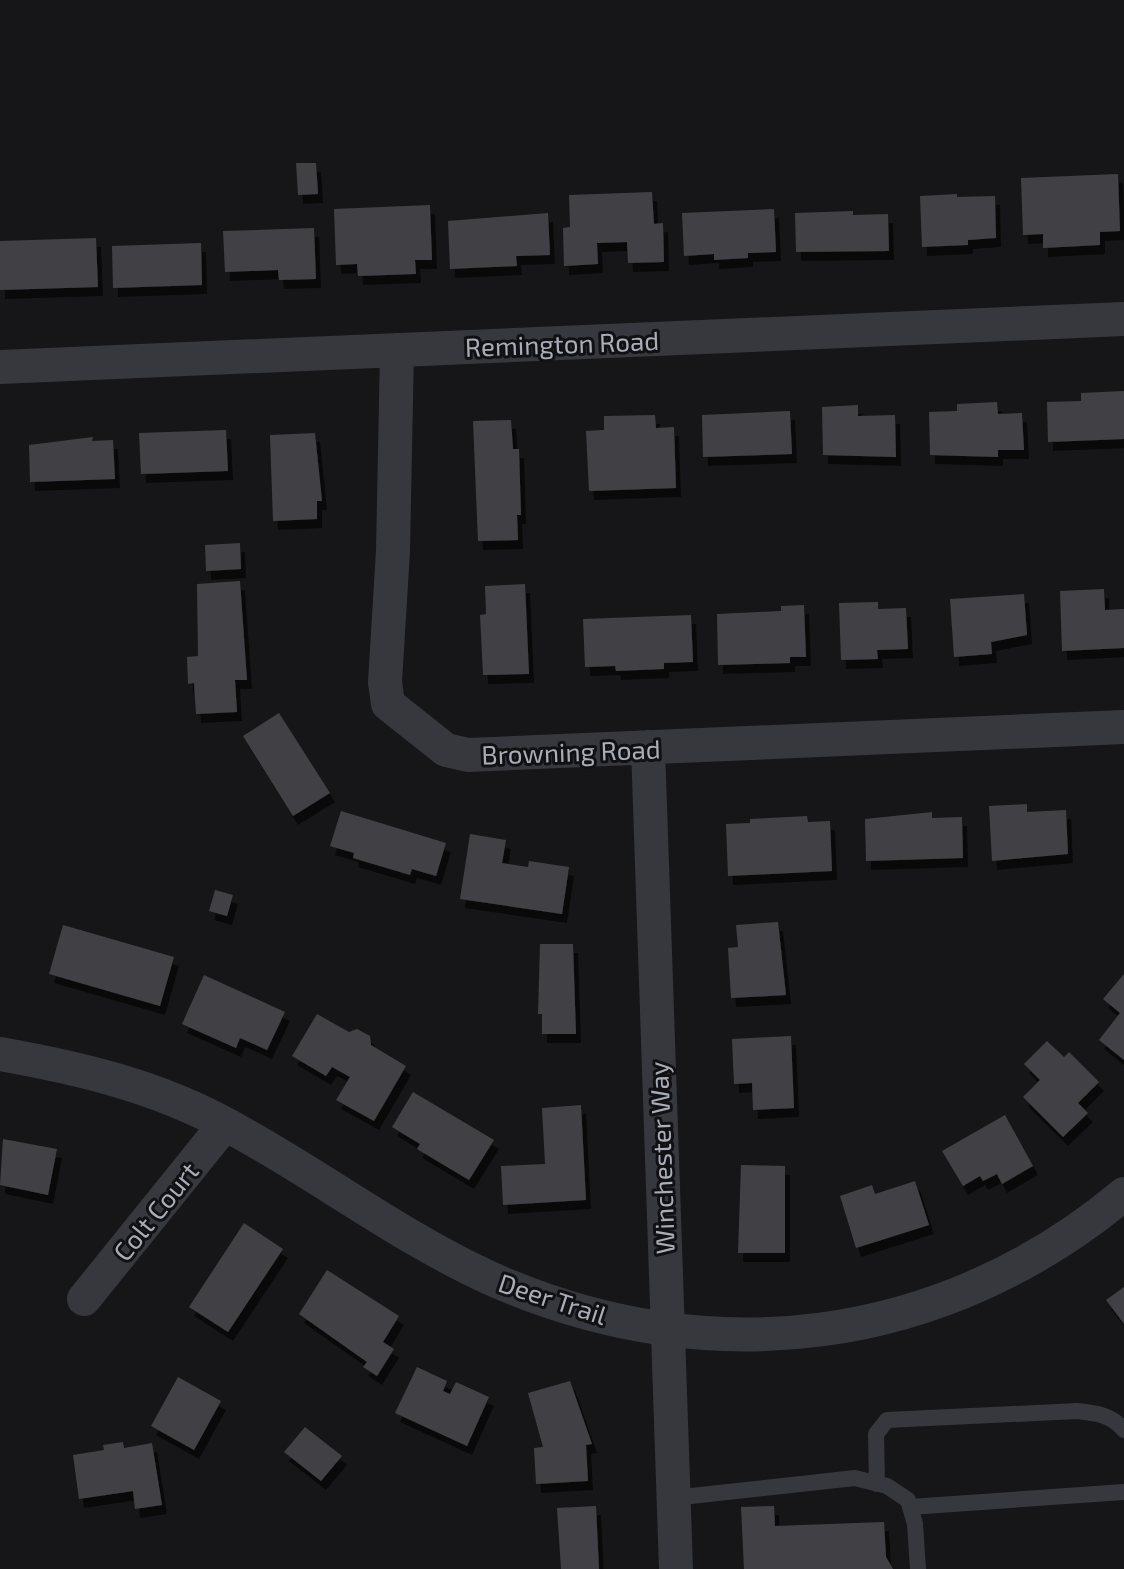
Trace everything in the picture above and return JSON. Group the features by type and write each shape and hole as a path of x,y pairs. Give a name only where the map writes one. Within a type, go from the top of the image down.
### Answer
{"street":[{"name":"Remington Road","path":"0,367 1124,319"},
{"name":"Browning Road","path":"397,350 393,551 385,682 388,704 430,740 456,753 1124,727"},
{"name":"Winchester Way","path":"648,747 676,1569"},
{"name":"Deer Trail","path":"0,1054 65,1065 131,1083 225,1124 442,1254 493,1279 556,1302 667,1328 735,1333 803,1332 870,1323 923,1309 981,1286 1036,1258 1088,1224 1124,1194"},
{"name":"Colt Court","path":"84,1299 225,1124"}],"lane":[{"path":"877,1484 876,1434 887,1420 1077,1411 1104,1415 1124,1430"},
{"path":"673,1498 855,1478 877,1484 908,1500 915,1524 918,1569"},
{"path":"910,1507 1124,1492"}],"building":[{"path":"296,163 316,163 318,194 298,195"},
{"path":"1118,174 1120,231 1100,232 1100,245 1043,248 1043,234 1023,235 1021,178"},
{"path":"652,192 654,224 663,223 664,262 628,263 627,242 597,243 598,264 564,266 563,228 570,227 569,195"},
{"path":"957,194 957,197 995,196 996,238 968,240 968,245 922,247 920,196"},
{"path":"430,205 432,260 415,260 416,274 358,276 357,264 336,265 334,209"},
{"path":"774,209 776,252 748,253 748,258 714,260 714,254 684,256 682,213"},
{"path":"853,211 853,215 888,214 889,251 796,252 795,213"},
{"path":"548,213 550,255 516,256 517,266 450,269 448,221"},
{"path":"314,228 316,279 279,280 278,270 225,272 223,231"},
{"path":"96,238 98,287 0,290 0,241"},
{"path":"201,243 202,285 113,288 112,246"},
{"path":"1124,391 1124,439 1048,442 1047,402 1081,401 1081,393"},
{"path":"997,402 998,414 1022,413 1024,450 998,450 998,457 930,455 929,412 957,411 957,404"},
{"path":"858,405 858,416 895,415 896,457 823,455 822,407"},
{"path":"790,411 792,454 703,457 702,415"},
{"path":"655,415 656,428 674,427 676,488 589,491 586,431 604,430 604,416"},
{"path":"511,420 513,449 519,449 521,515 517,515 518,540 478,541 473,421"},
{"path":"226,430 228,471 141,474 139,433"},
{"path":"315,433 322,501 317,501 317,519 273,521 270,435"},
{"path":"93,437 92,441 113,440 115,479 30,482 29,445"},
{"path":"240,543 241,569 206,571 205,545"},
{"path":"240,581 247,680 235,680 237,712 196,714 194,683 188,684 187,657 198,656 197,584"},
{"path":"525,584 529,674 483,675 480,615 486,614 485,586"},
{"path":"1104,589 1105,610 1124,609 1124,648 1062,651 1060,591"},
{"path":"1024,594 1027,635 991,642 992,654 954,657 950,599"},
{"path":"878,602 878,609 906,608 908,649 877,650 878,659 841,660 839,603"},
{"path":"804,605 806,657 790,657 790,663 718,665 717,614 781,611 781,606"},
{"path":"691,615 693,662 664,663 664,669 616,671 615,666 585,667 583,619"},
{"path":"279,713 330,793 293,816 243,736"},
{"path":"1027,804 1027,812 1066,810 1068,854 992,861 989,806"},
{"path":"341,811 446,843 436,876 412,869 410,875 353,858 354,853 330,846"},
{"path":"932,812 932,818 962,817 963,858 866,861 865,819"},
{"path":"807,816 808,822 830,821 832,871 728,876 726,824 750,823 750,819"},
{"path":"470,834 506,840 502,863 528,867 529,861 569,867 562,914 460,899"},
{"path":"215,890 233,895 227,916 209,911"},
{"path":"778,922 786,995 731,998 728,948 738,947 736,925"},
{"path":"63,925 174,957 160,1006 49,974"},
{"path":"540,944 573,944 576,1034 542,1034 542,1014 538,1014"},
{"path":"1124,974 1124,1060 1099,1040 1120,1013 1103,999"},
{"path":"204,975 285,1012 267,1050 240,1038 236,1048 182,1024"},
{"path":"317,1014 349,1032 357,1029 370,1036 371,1045 406,1066 374,1121 336,1100 350,1077 332,1067 326,1076 292,1056"},
{"path":"791,1036 794,1108 753,1110 752,1083 734,1084 732,1039"},
{"path":"1047,1041 1064,1057 1069,1052 1099,1082 1078,1103 1088,1113 1063,1137 1023,1097 1040,1080 1024,1064"},
{"path":"413,1092 494,1140 469,1180 417,1149 420,1144 392,1127"},
{"path":"581,1105 586,1200 503,1205 501,1166 545,1164 542,1108"},
{"path":"1005,1115 1033,1166 1002,1184 997,1174 983,1181 980,1176 963,1186 942,1151"},
{"path":"3,1139 57,1149 48,1195 0,1185"},
{"path":"741,1165 785,1166 785,1253 738,1253"},
{"path":"915,1181 929,1225 856,1248 840,1196 872,1185 875,1194"},
{"path":"244,1223 283,1249 228,1332 189,1307"},
{"path":"327,1270 399,1316 383,1342 394,1349 377,1376 363,1367 367,1362 299,1314"},
{"path":"1124,1287 1124,1324 1106,1300"},
{"path":"417,1367 447,1381 443,1391 450,1394 456,1382 489,1397 467,1446 395,1413"},
{"path":"178,1377 221,1401 194,1450 151,1426"},
{"path":"570,1381 592,1444 586,1445 588,1481 536,1484 534,1448 543,1447 528,1393"},
{"path":"305,1427 342,1456 321,1481 284,1452"},
{"path":"123,1442 124,1448 152,1443 162,1505 135,1509 133,1491 79,1499 73,1455 104,1450 103,1445"},
{"path":"596,1506 599,1569 561,1569 557,1508"},
{"path":"774,1506 775,1526 884,1522 886,1557 893,1569 744,1569 741,1507"}]}
